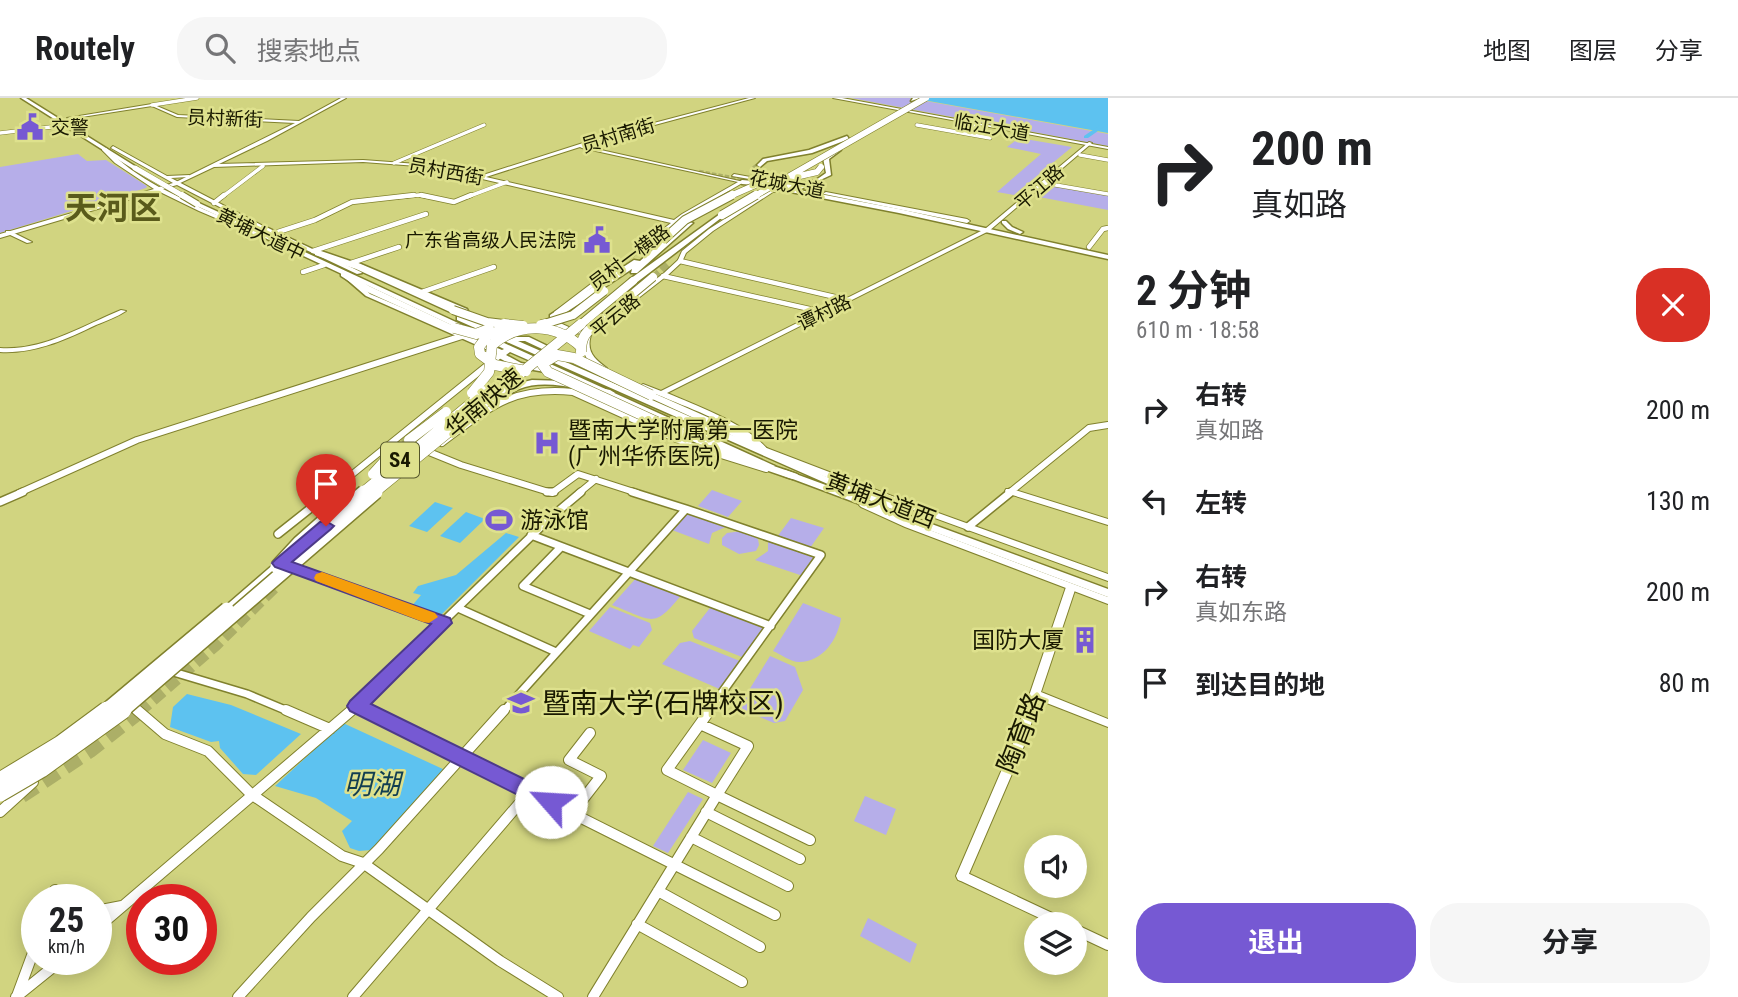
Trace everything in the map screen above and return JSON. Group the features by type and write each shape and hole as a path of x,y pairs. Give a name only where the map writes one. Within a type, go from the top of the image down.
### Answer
{"highway":[{"name":"华南快速","path":"718,215 765,192 916,98"},
{"name":"华南快速","path":"0,781 42,758 108,710 409,452 718,215 791,169 926,98"},
{"path":"743,179 765,160 810,152 851,138"},
{"path":"743,179 803,190 830,172 826,158 851,138"},
{"path":"757,167 789,158 806,160 821,167 817,172 796,177 765,192"},
{"path":"553,320 663,240 682,222 727,197 791,169"},
{"path":"630,280 638,267 692,222 697,215 696,207"},
{"path":"670,262 671,257 718,215"},
{"path":"316,252 364,270 490,327 486,332 476,334 454,328"},
{"path":"633,261 575,314 491,333 481,342 480,354 498,366 541,373 657,422 708,450 793,476"},
{"path":"344,274 454,328 500,354"},
{"path":"581,347 586,332 653,277"},
{"name":"华南快速","path":"0,793 69,752 143,695 331,530 630,280"},
{"path":"453,310 487,322 528,326"},
{"path":"500,354 491,348 496,340 522,330 559,331 572,337 581,347 586,361"},
{"path":"409,440 481,385 500,354"},
{"path":"575,388 546,371 542,364 548,359 560,356 586,361 604,374 659,395 764,450"},
{"path":"405,469 512,390 523,385 552,383 610,393"},
{"path":"278,565 392,453"}],"main road":[{"name":"黄埔大道中","path":"23,98 113,148 138,167"},
{"name":"黄埔大道中","path":"33,98 104,149 200,203 266,233 500,354"},
{"name":"临江大道","path":"835,98 1088,146"},
{"name":"临江大道","path":"846,98 1108,148"},
{"path":"113,148 266,233"},
{"path":"104,149 173,196 266,233"},
{"path":"142,177 188,176"},
{"name":"花城大道","path":"743,179 959,224"},
{"path":"0,235 175,183"},
{"name":"花城大道","path":"816,183 967,221 1007,235 1108,251"},
{"path":"173,196 176,192 190,191"},
{"path":"959,224 976,230 992,229"},
{"name":"花城大道","path":"992,229 1108,257"},
{"name":"黄埔大道中","path":"266,233 275,233 503,338"},
{"path":"341,261 468,313 477,326"},
{"path":"344,274 359,290 500,354"},
{"path":"503,338 520,338 554,351 589,375"},
{"name":"黄埔大道西","path":"503,338 854,491 1108,585"},
{"name":"黄埔大道西","path":"500,354 524,366 564,373 793,476 854,500 1108,593"},
{"path":"575,363 601,366"},
{"path":"764,450 1108,578"},
{"path":"854,500 908,525 1108,601"}],"street":[{"path":"0,133 197,98"},
{"path":"175,183 344,98"},
{"name":"员村南街","path":"483,177 580,146 753,98"},
{"name":"员村新街","path":"152,105 177,116 300,122"},
{"path":"175,183 300,122"},
{"path":"394,163 484,125"},
{"path":"917,125 990,138"},
{"path":"962,133 974,125"},
{"name":"花城大道","path":"587,144 701,171 601,151"},
{"name":"花城大道","path":"580,146 743,179"},
{"name":"平江路","path":"1046,183 1088,146"},
{"name":"平江路","path":"992,229 1088,146"},
{"path":"601,151 607,149"},
{"name":"花城大道","path":"607,149 714,174"},
{"path":"1080,155 1108,160"},
{"name":"员村西街","path":"212,166 353,161 438,167 675,222"},
{"path":"214,203 262,166"},
{"path":"714,174 725,181 728,190"},
{"name":"员村一横路","path":"633,261 675,222 743,179"},
{"path":"275,233 315,220 352,202 419,195 454,202 508,182"},
{"path":"1046,183 1108,194"},
{"path":"721,193 749,187 765,192"},
{"name":"平云路","path":"659,395 601,366 589,356 584,347 588,334 663,276 680,261 684,252 710,230 765,192 786,190"},
{"name":"花城大道","path":"959,224 825,194 967,221"},
{"path":"316,252 426,214"},
{"path":"1089,247 1103,229 1108,228"},
{"name":"谭村路","path":"659,395 992,229"},
{"name":"谭村路","path":"659,395 992,229"},
{"path":"9,233 29,242"},
{"path":"351,263 399,247"},
{"path":"680,261 848,300"},
{"path":"303,272 324,265"},
{"path":"422,292 494,267"},
{"path":"663,276 823,313"},
{"path":"0,350 18,351 38,346 123,311"},
{"path":"520,338 553,320 568,330 594,331"},
{"path":"0,502 137,440 462,336"},
{"path":"278,534 500,354"},
{"path":"0,812 123,699 278,565 419,454 429,452 515,393 575,388 708,450"},
{"path":"968,527 1089,428 1108,425"},
{"path":"429,452 461,465 552,493 578,474 821,555 667,770 810,840"},
{"path":"112,915 357,706 531,535 596,479"},
{"path":"1009,491 1108,522"},
{"path":"238,997 379,849 686,509"},
{"path":"531,535 771,626"},
{"path":"561,547 523,586 590,614"},
{"path":"278,565 444,623"},
{"name":"陶育路","path":"962,876 1018,746 1071,587"},
{"path":"458,608 556,652"},
{"path":"159,668 247,694 330,729"},
{"path":"1037,695 1108,723"},
{"path":"123,699 165,734 208,751 251,794 342,856 363,863 500,961 558,997"},
{"path":"357,706 775,915"},
{"path":"593,997 748,746 700,724"},
{"path":"573,812 601,776 569,760 590,733"},
{"path":"353,997 530,791"},
{"path":"706,812 800,859"},
{"path":"691,837 788,886"},
{"path":"962,876 1038,912"},
{"path":"658,891 760,947"},
{"path":"112,908 123,906"},
{"path":"637,924 742,982"},
{"path":"1087,935 1108,945"},
{"path":"17,997 25,975"},
{"path":"17,997 44,975"}],"shaded area":[{"path":"851,98 909,98 1108,134 1108,146"},
{"path":"1019,138 1072,147 1014,195 997,192 1041,154 1007,147"},
{"path":"78,154 87,161 106,160 147,186 0,233 0,167"},
{"path":"1051,185 1108,195 1108,210 1039,197"},
{"path":"712,490 742,501 728,517 698,506"},
{"path":"688,511 728,526 712,533 709,544 672,530"},
{"path":"791,518 824,528 810,548 777,537"},
{"path":"742,531 758,539 756,551 739,554 722,545 722,538 727,533"},
{"path":"768,541 816,558 803,576 755,560 768,551"},
{"path":"638,576 683,593 665,613 652,619 612,605"},
{"path":"803,603 841,618 837,634 828,648 815,658 799,662 773,651"},
{"path":"713,604 771,626 747,659 694,638 692,631"},
{"path":"610,607 650,623 652,630 639,647 633,645 630,649 589,631"},
{"path":"690,641 745,663 724,691 662,664 680,643"},
{"path":"770,656 795,667 803,690 785,721 774,723 738,708"},
{"path":"703,740 731,753 712,783 683,770"},
{"path":"688,792 703,799 668,853 653,846"},
{"path":"865,796 896,809 886,835 854,821"},
{"path":"868,918 917,944 910,963 860,936"}],"water":[{"path":"912,98 1108,98 1108,133"},
{"path":"435,502 453,508 427,532 409,526"},
{"path":"466,512 485,519 460,543 440,536"},
{"path":"506,533 519,537 439,617 411,607 421,595 413,593 418,586 456,575"},
{"path":"187,694 231,705 301,734 256,775 243,774 220,748 219,741 211,742 170,727 173,707"},
{"name":"明湖","path":"343,723 445,770 371,850 359,851 350,848 342,831 352,821 316,798 275,786"}],"waterway":[{"path":"1086,137 1108,122"}],"tunnel":[{"path":"754,169 758,166"},
{"path":"699,172 753,182"},
{"path":"790,187 826,193"},
{"path":"645,286 670,263"},
{"path":"392,453 409,440"},
{"path":"138,712 215,645 274,587"},
{"path":"21,795 89,750 140,710"}],"slow traffic":[{"path":"322,578 429,617"}],"place":[{"name":"交警","path":"30,127"},
{"name":"广东省高级人民法院","path":"597,240"},
{"name":"暨南大学附属第一医院 (广州华侨医院)","path":"547,443"},
{"name":"游泳馆","path":"499,520"},
{"name":"国防大厦","path":"1085,640"},
{"name":"暨南大学(石牌校区)","path":"521,703"}],"district":[{"name":"天河区","path":"113,208"}],"route":[{"path":"326,526 280,563 444,623 357,706 551,802"}]}
